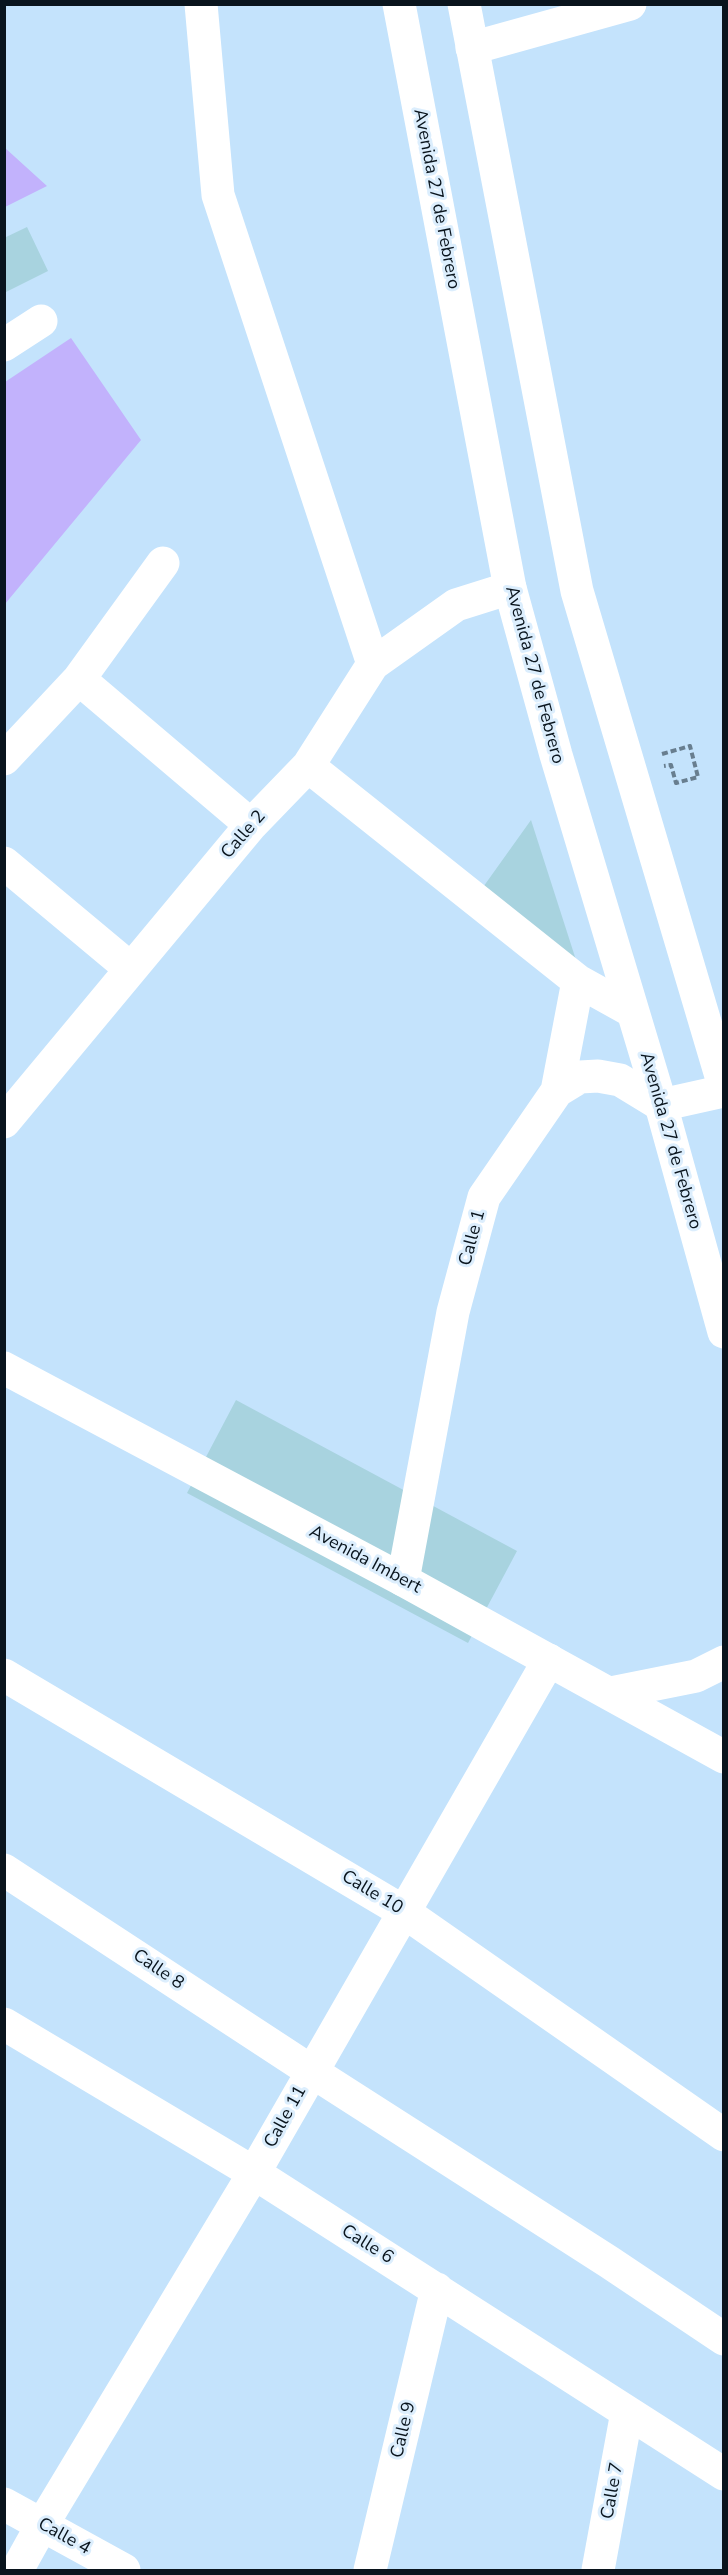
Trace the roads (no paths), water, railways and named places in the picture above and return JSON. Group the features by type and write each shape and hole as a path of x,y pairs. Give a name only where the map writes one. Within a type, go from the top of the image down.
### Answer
{"street":[{"path":"201,4 218,195 373,664"},
{"name":"Avenida 27 de Febrero","path":"399,4 510,588 556,755 661,1105 723,1332"},
{"path":"464,4 577,591 723,1086"},
{"path":"472,48 630,4"},
{"path":"4,345 41,321"},
{"path":"4,759 80,679 163,563"},
{"name":"Calle 2","path":"4,1122 251,825 308,766 373,664 456,605 510,588"},
{"path":"80,679 251,825"},
{"path":"308,766 578,981 632,1011"},
{"path":"4,863 130,969"},
{"path":"557,1091 578,981"},
{"name":"Calle 1","path":"403,1580 453,1312 484,1197 557,1091 580,1077 598,1076 620,1080 661,1105"},
{"path":"661,1105 723,1091"},
{"name":"Avenida Imbert","path":"4,1368 403,1580 723,1757"},
{"name":"Calle 11","path":"16,2571 254,2173 549,1660"},
{"path":"611,1693 696,1676 723,1662"},
{"name":"Calle 10","path":"4,1675 404,1912 723,2135"},
{"name":"Calle 8","path":"4,1870 609,2262 723,2339"},
{"name":"Calle 6","path":"6,2030 254,2173 723,2474"},
{"name":"Calle 9","path":"370,2571 437,2289"},
{"name":"Calle 7","path":"598,2571 627,2412"},
{"name":"Calle 4","path":"4,2504 124,2571"}]}
